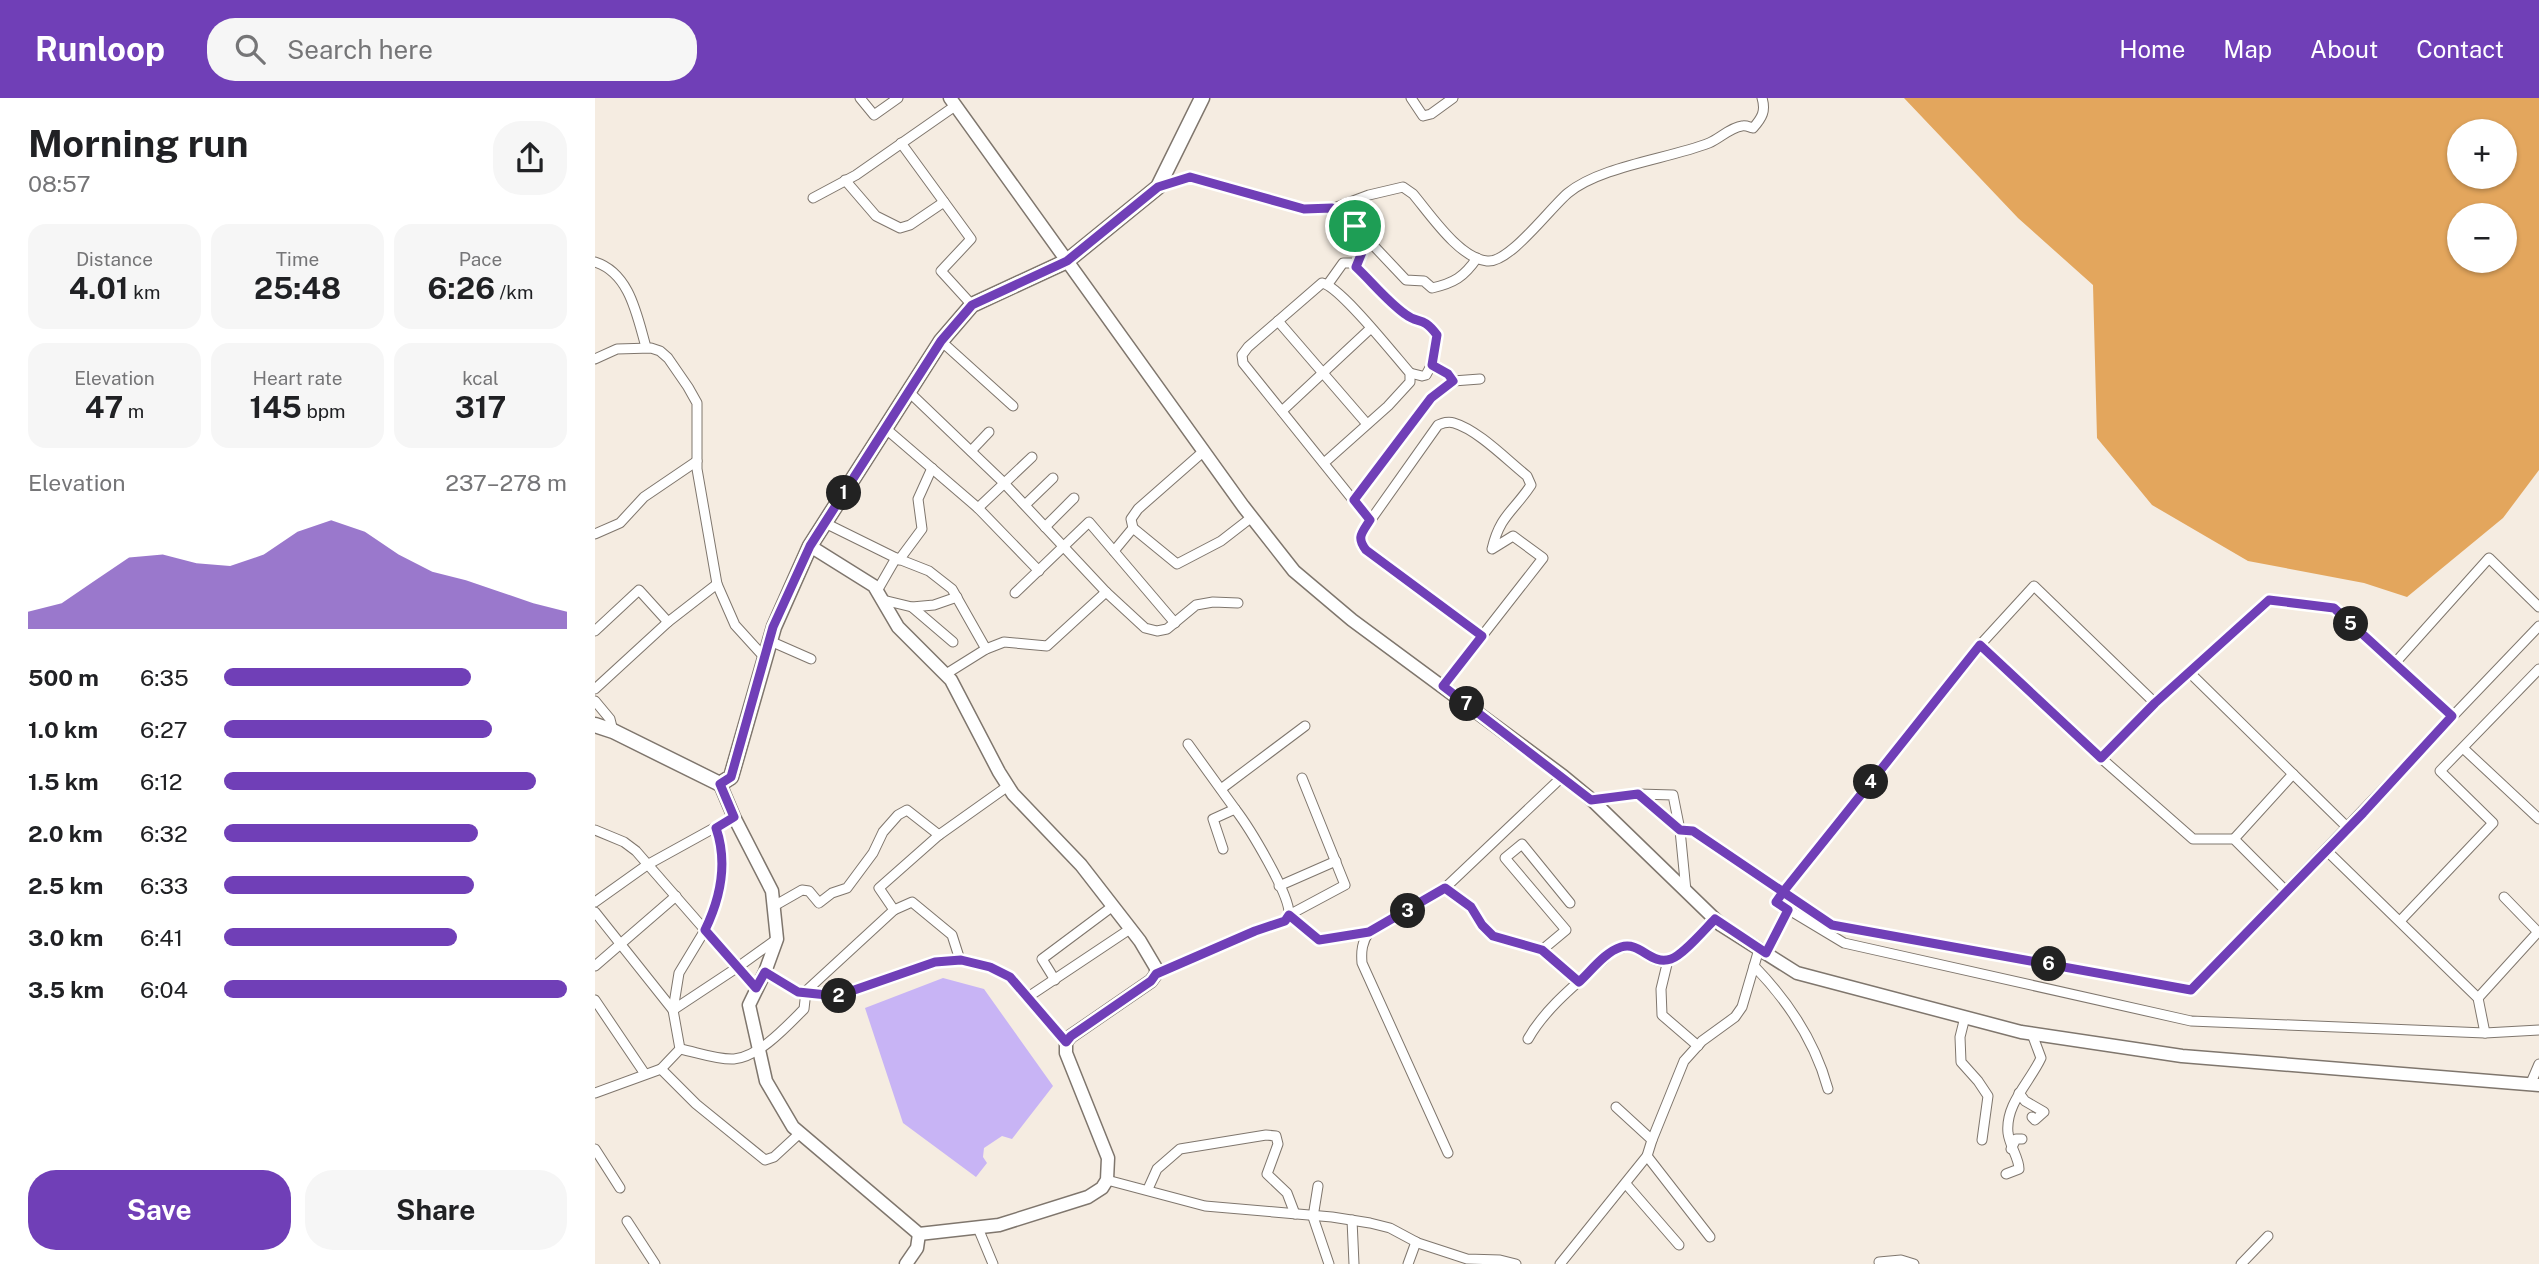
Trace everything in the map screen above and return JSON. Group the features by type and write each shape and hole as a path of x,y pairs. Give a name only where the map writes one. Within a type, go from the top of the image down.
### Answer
{"main road":[{"path":"595,725 614,731 720,784 731,777 773,627 810,546 941,341 972,305 1067,261 1158,187 1202,98"}],"street":[{"path":"860,98 874,115 898,98"},
{"path":"1411,98 1423,116 1431,114 1453,98"},
{"path":"1158,187 1190,177 1304,209 1332,208 1403,187 1413,194 1464,250 1491,262 1505,256 1569,192 1644,161 1709,143 1742,125 1753,128 1762,118 1765,106 1762,98"},
{"path":"813,198 901,143 952,102 1252,517 1294,570 1352,620 1563,776 1715,919 1797,973 2032,1034 2182,1056 2534,1085 2539,1065"},
{"path":"901,143 971,239 941,271 972,305"},
{"path":"845,180 876,216 900,228 910,225 944,202"},
{"path":"1332,208 1355,226 1406,280 1424,281 1432,289 1452,284 1464,275 1477,258"},
{"path":"1356,267 1367,240"},
{"path":"595,262 605,266 626,287 646,347"},
{"path":"1328,284 1343,262 1351,263 1405,315 1424,320 1437,335 1432,365 1426,375 1410,373 1328,284 1322,283 1242,355 1243,363 1370,520"},
{"path":"1278,321 1367,424"},
{"path":"1282,411 1371,328"},
{"path":"941,341 1013,406"},
{"path":"595,359 617,349 646,347 660,351 668,358 697,403 697,461 717,584 735,625 765,658"},
{"path":"1432,365 1448,374 1453,381"},
{"path":"1324,463 1410,382 1410,373"},
{"path":"1354,500 1431,398 1453,381 1480,379"},
{"path":"908,391 1003,482 1106,592 1145,628 1157,631 1167,629 1196,605 1213,602 1238,603"},
{"path":"1443,686 1543,558 1513,536 1492,549 1500,525 1531,485 1527,476 1477,436 1454,423 1446,422 1438,425 1370,520 1360,542 1366,550 1482,636"},
{"path":"885,428 978,508 1039,571"},
{"path":"971,451 989,432"},
{"path":"1204,451 1138,509 1131,519 1133,528 1177,564 1221,541 1252,517"},
{"path":"978,508 1032,457"},
{"path":"595,534 620,523 644,497 697,461"},
{"path":"880,596 898,559 922,529 918,499 932,468"},
{"path":"1025,505 1053,478"},
{"path":"1045,527 1074,498"},
{"path":"1015,593 1089,522 1175,622"},
{"path":"825,523 898,559 929,570 952,589 985,649"},
{"path":"1114,551 1133,528"},
{"path":"810,546 863,579 880,596 898,627 946,674 1008,786 1081,865 1130,929 1156,968 1156,974"},
{"path":"2395,663 2489,558 2539,607"},
{"path":"595,689 668,622 717,584"},
{"path":"2155,703 2034,586 1980,645 1776,902 1844,943 2191,1021 2485,1033 2539,1030"},
{"path":"595,631 639,590 668,622"},
{"path":"946,674 985,649 1004,642 1047,646 1106,592"},
{"path":"880,596 912,607 953,642"},
{"path":"912,607 934,605 957,597"},
{"path":"2101,758 2155,703 2269,600 2334,608 2452,716"},
{"path":"1638,794 1680,830 1693,831 1832,925 2191,990 2539,626"},
{"path":"769,641 811,659"},
{"path":"1980,645 2193,839 2234,839 2286,891"},
{"path":"2400,921 2493,823 2439,772 2539,669"},
{"path":"2189,672 2348,828"},
{"path":"2530,678 2539,687"},
{"path":"595,701 610,719 614,731"},
{"path":"1221,789 1305,726"},
{"path":"1188,744 1249,827 1279,886 1289,915"},
{"path":"2462,748 2539,819"},
{"path":"2234,839 2293,774"},
{"path":"1289,915 1319,940 1369,932 1445,888 1563,776"},
{"path":"720,784 772,891 777,939 765,972 748,1004 766,1082 793,1127 919,1234 999,1225 1088,1197 1102,1188 1107,1180 1108,1158 1066,1053 1066,1042 1151,981 1156,974 1255,931 1285,921 1289,915 1345,886 1302,778"},
{"path":"894,910 879,888 939,835 1008,786"},
{"path":"1591,800 1638,794 1673,795 1680,830 1686,891"},
{"path":"1223,849 1213,819 1235,809"},
{"path":"774,906 802,890 809,891 819,903 832,893 848,888 873,853 883,832 898,815 907,810 939,835"},
{"path":"595,902 647,865 734,817"},
{"path":"680,1049 673,1010 679,973 714,911 723,861 716,828"},
{"path":"595,830 624,842 636,851 756,988"},
{"path":"1494,844 1566,930 1542,950"},
{"path":"1505,858 1521,844 1570,902"},
{"path":"2326,850 2479,998 2485,1033"},
{"path":"1279,886 1336,861"},
{"path":"1445,888 1471,907 1482,925 1493,936 1542,950 1579,982"},
{"path":"595,966 676,896"},
{"path":"2479,998 2539,932 2504,897"},
{"path":"680,1049 734,1059 758,1049 782,1031 804,1009 806,991 894,910 912,902 952,935 961,960"},
{"path":"1055,980 1042,959 1113,906"},
{"path":"1560,1264 1647,1156 1684,1061 1698,1046 1735,1017 1742,1007 1754,966 1788,910"},
{"path":"595,912 673,1010"},
{"path":"1528,1040 1543,1019 1613,951 1621,947 1636,947 1652,959 1668,960 1677,957 1715,919"},
{"path":"1028,997 1130,929"},
{"path":"1369,932 1361,952 1362,963 1448,1153"},
{"path":"673,1010 777,939"},
{"path":"765,972 798,992 837,996 935,962 961,960 990,967 1010,977 1066,1042"},
{"path":"1668,960 1661,989 1662,1015 1698,1046"},
{"path":"1754,966 1782,997 1797,1019 1817,1056 1828,1089"},
{"path":"595,1000 645,1074"},
{"path":"1965,1017 1960,1037 1961,1062 1988,1096 1982,1140"},
{"path":"2006,1174 2019,1169 2019,1161 2011,1149 2008,1128 2019,1093 2041,1058 2032,1034"},
{"path":"595,1093 661,1069 680,1049"},
{"path":"661,1069 696,1104 765,1160 773,1157 800,1133"},
{"path":"2019,1093 2025,1101 2044,1112 2035,1120 2032,1117"},
{"path":"1616,1107 1652,1140"},
{"path":"1148,1189 1157,1169 1180,1149 1266,1135 1276,1136 1278,1144 1266,1174 1287,1193 1295,1214"},
{"path":"2011,1149 2016,1139 2022,1139"},
{"path":"595,1149 620,1188"},
{"path":"1647,1156 1710,1237"},
{"path":"1107,1180 1205,1206 1352,1220 1390,1228 1465,1262 1500,1259 1516,1264"},
{"path":"1626,1184 1679,1245"},
{"path":"1318,1186 1313,1217 1329,1264"},
{"path":"1352,1220 1354,1264"},
{"path":"627,1221 655,1264"},
{"path":"978,1228 993,1264"},
{"path":"913,1261 919,1234"},
{"path":"2241,1264 2268,1236"},
{"path":"1408,1264 1416,1242"},
{"path":"1879,1262 1901,1260 1914,1264"}],"shaded area":[{"path":"1904,98 2539,98 2539,470 2503,518 2407,597 2364,583 2248,561 2152,505 2097,438 2093,285 2018,218"},
{"path":"943,978 984,989 1053,1086 1012,1139 1002,1136 984,1148 983,1157 987,1163 976,1177 903,1123 865,1008"}],"route":[{"path":"1355,226 1332,208 1304,209 1190,177 1158,187 1067,261 972,305 941,341 810,546 773,627 731,777 720,784 734,817 716,828 723,861 720,889 705,930 756,988 765,972 798,992 837,996 935,962 961,960 990,967 1010,977 1066,1042 1151,981 1156,974 1255,931 1285,921 1289,915 1319,940 1369,932 1445,888 1471,907 1482,925 1493,936 1542,950 1579,982 1621,947 1636,947 1652,959 1660,961 1677,957 1715,919 1766,953 1788,910 1776,902 1783,892 1980,645 2101,758 2155,703 2269,600 2334,608 2452,716 2363,813 2191,990 1832,925 1783,892 1693,831 1680,830 1638,794 1591,800 1443,686 1482,636 1366,550 1360,537 1370,520 1354,500 1431,398 1453,381 1448,374 1432,365 1437,335 1424,320 1405,315 1356,267 1367,240 1355,226"}]}
